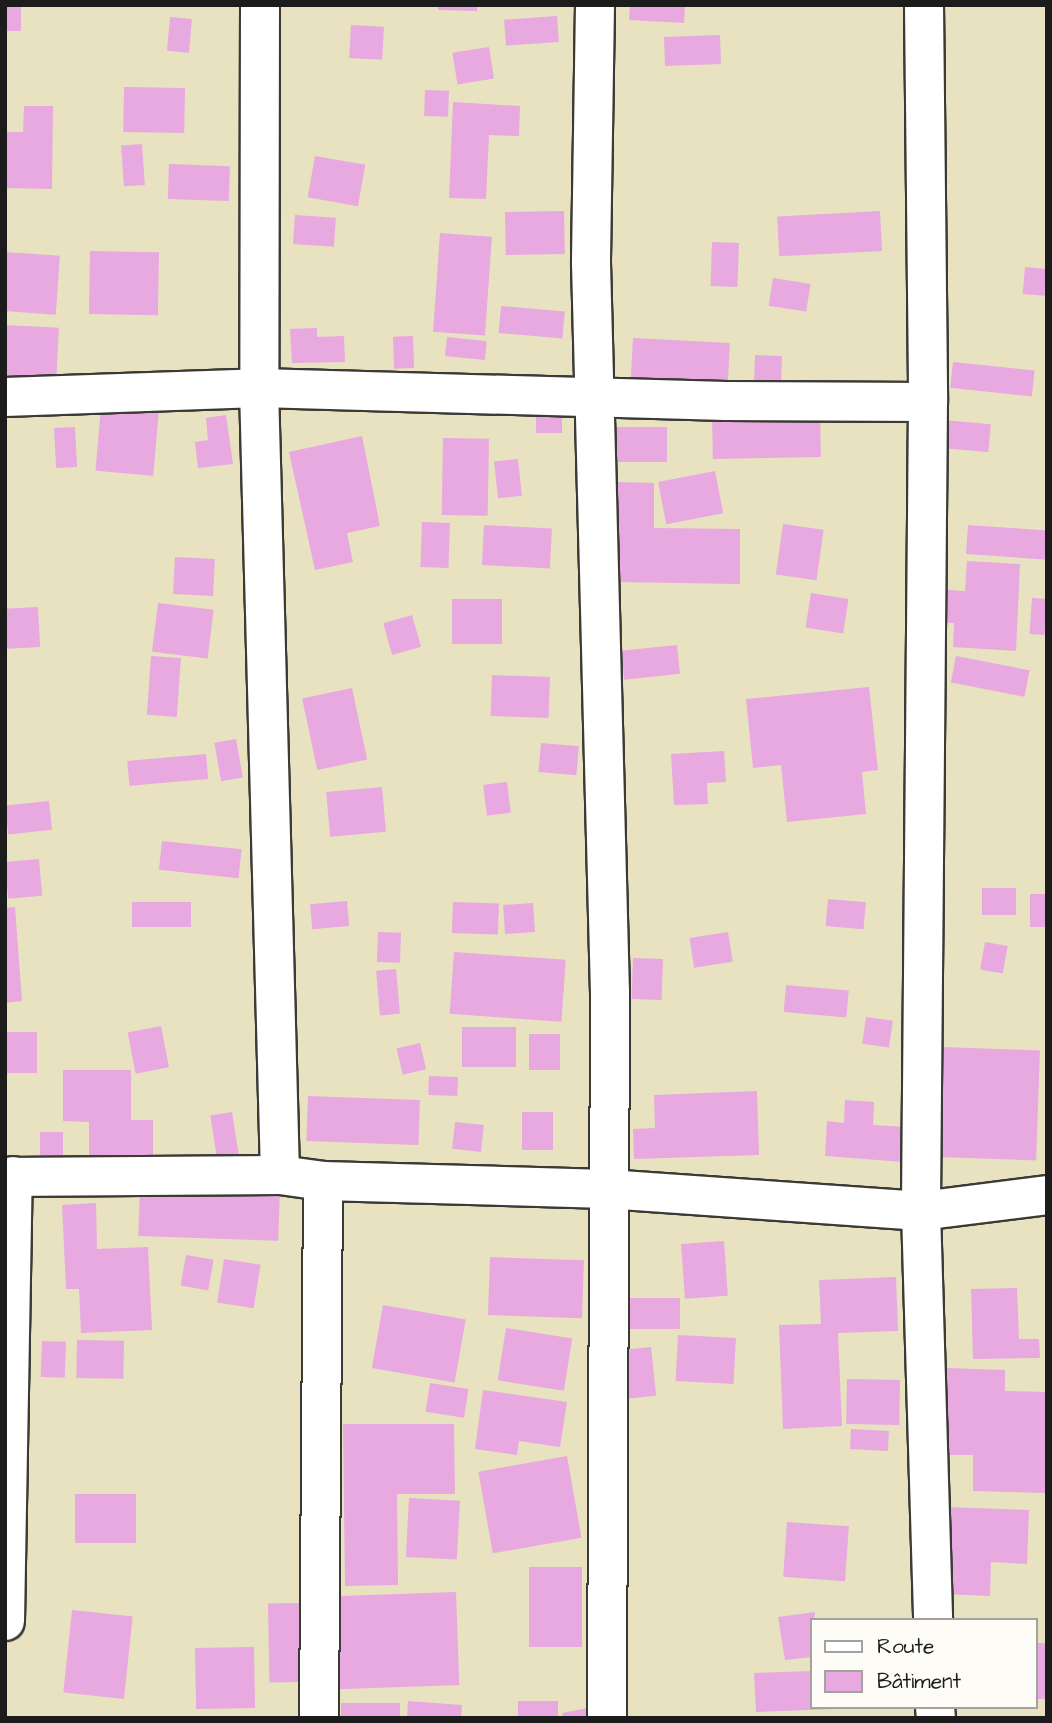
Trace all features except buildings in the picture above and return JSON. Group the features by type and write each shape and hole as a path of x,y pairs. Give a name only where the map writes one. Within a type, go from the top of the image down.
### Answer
{"street":[{"path":"260,5 260,388 280,1175"},
{"path":"595,5 591,263 597,398 610,978 607,1189 607,1718"},
{"path":"924,5 928,402 921,1211 933,1618"},
{"path":"5,397 260,388 597,398 928,402"},
{"path":"5,1621 9,1176 280,1175 323,1181 607,1189 921,1211 1047,1195"},
{"path":"319,1718 323,1181"}]}
